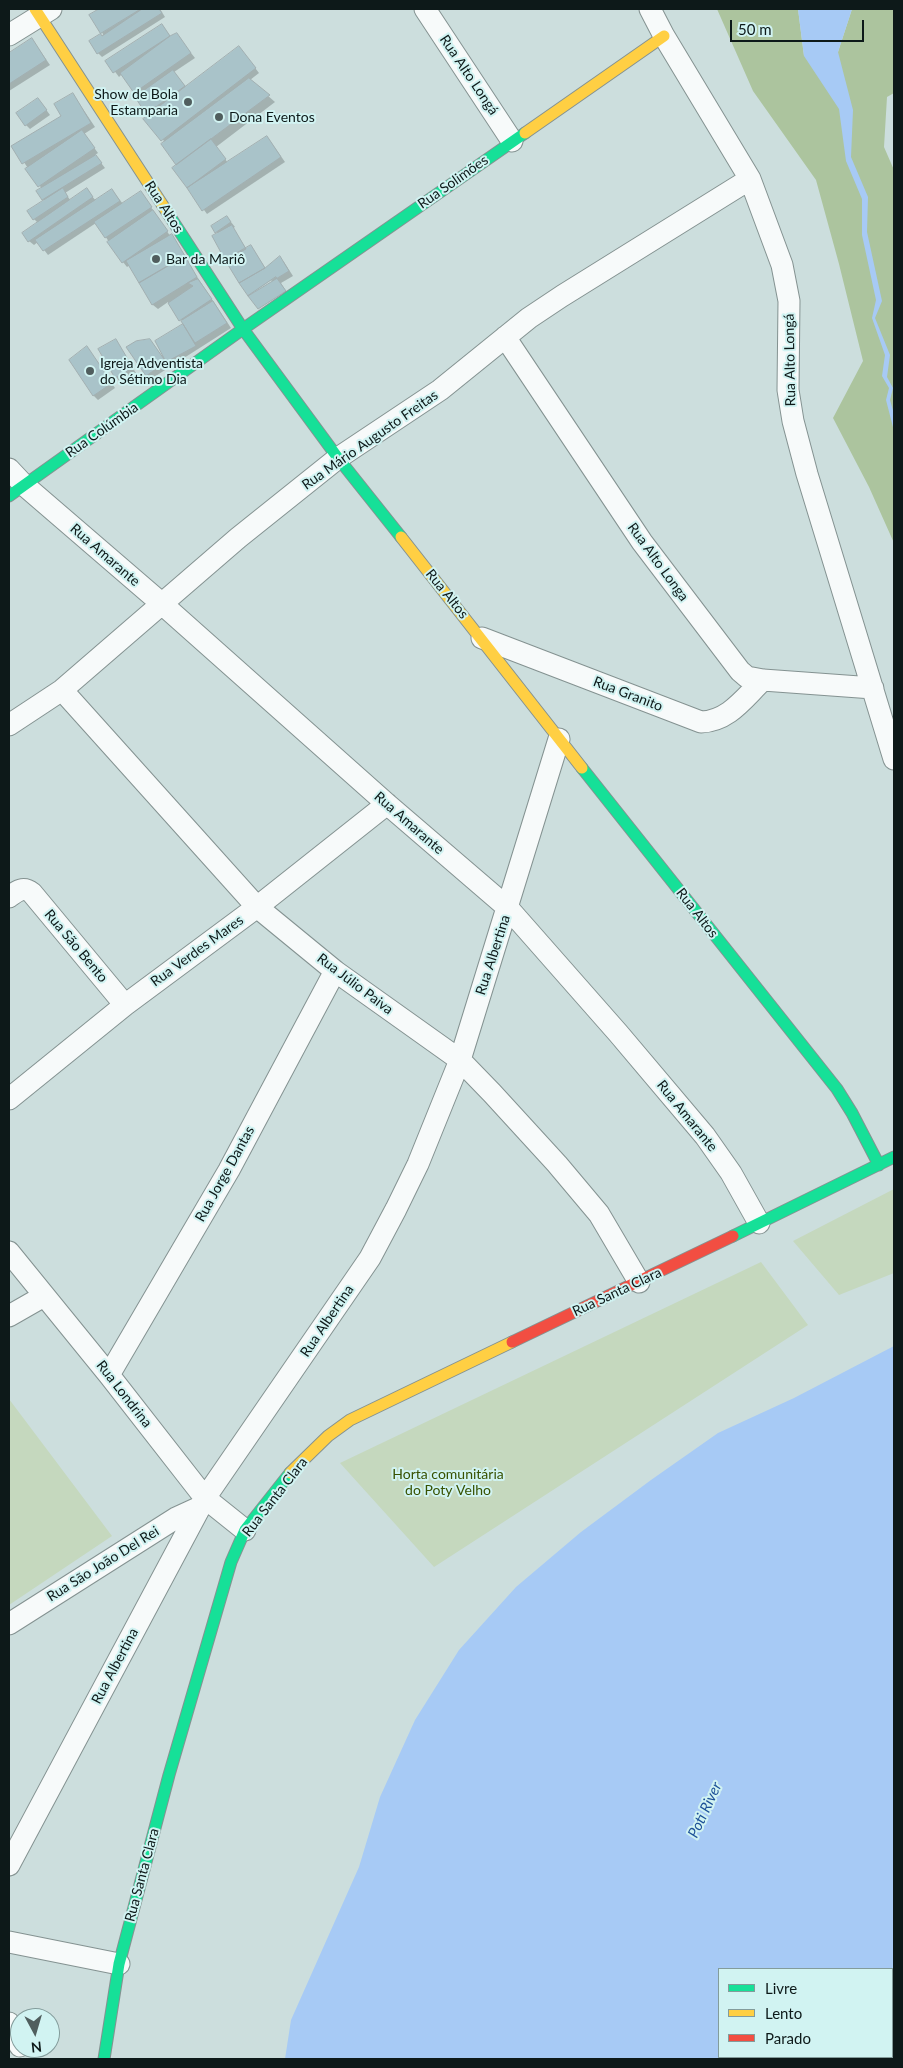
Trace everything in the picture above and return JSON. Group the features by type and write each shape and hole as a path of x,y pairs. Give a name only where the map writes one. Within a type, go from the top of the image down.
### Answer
{"street":[{"name":"Rua Alto Longá","path":"425,9 512,141"},
{"name":"Rua Alto Longá","path":"650,9 664,36 750,179 768,225 788,291 788,390 794,429 894,759"},
{"path":"9,35 42,11"},
{"name":"Rua Altos","path":"42,11 244,328 338,458 837,1089 852,1113 879,1165"},
{"name":"Rua Solimões","path":"244,328 664,36"},
{"name":"Rua Mário Augusto Freitas","path":"9,725 62,690 238,538 338,458 440,390 505,337 562,296 750,179"},
{"name":"Rua Colúmbia","path":"16,490 244,328"},
{"name":"Rua Alto Longa","path":"505,337 654,558 740,671 747,677 763,680 873,688"},
{"name":"Rua Amarante","path":"9,469 16,490 162,603 387,804 508,908 618,1033 705,1136 731,1173 759,1223"},
{"name":"Rua Granito","path":"482,638 701,722 711,721 727,715 763,680"},
{"name":"Rua Júlio Paiva","path":"62,690 257,907 336,970 460,1060 557,1164 599,1214 639,1282"},
{"name":"Rua Albertina","path":"9,1865 203,1503 370,1258 418,1164 460,1060 559,739"},
{"name":"Rua Verdes Mares","path":"9,1099 125,1004 257,907 387,804"},
{"name":"Rua São Bento","path":"17,893 32,893 125,1004"},
{"name":"Rua Jorge Dantas","path":"109,1374 228,1170 336,970"},
{"name":"Rua Santa Clara","path":"104,2059 119,1964 169,1775 231,1562 245,1530 289,1474 328,1436 350,1420 378,1405 639,1282 894,1157"},
{"name":"Rua Londrina","path":"9,1252 109,1374 203,1503 245,1530"},
{"path":"9,1316 44,1296"},
{"name":"Rua São João Del Rei","path":"9,1624 147,1535 203,1503"},
{"path":"9,1942 119,1964"}],"green space":[{"path":"717,9 798,9 804,56 838,52 852,9 894,9 894,93 887,97 884,147 894,170 894,543 869,487 833,418 863,361 816,180 753,91"},
{"path":"894,1189 894,1273 839,1295 793,1241"},
{"name":"Horta comunitária do Poty Velho","path":"761,1262 808,1325 434,1567 340,1463"},
{"path":"9,1399 112,1536 9,1605"}],"water":[{"path":"798,9 852,9 838,52 853,110 851,157 868,197 867,232 882,301 875,318 890,355 887,377 893,388 890,400 894,414 894,431 886,400 889,388 882,376 885,355 872,318 876,300 862,235 862,199 846,161 839,109 804,56"},
{"name":"Poti River","path":"894,1346 894,2059 285,2059 291,2020 359,1867 380,1797 415,1720 459,1650 516,1587 581,1532 718,1433 794,1398"}],"building":[{"path":"99,9 142,9 102,36 89,15"},
{"path":"141,9 159,9 162,13 97,54 89,41"},
{"path":"162,24 170,36 113,73 105,61"},
{"path":"177,33 191,53 134,93 120,73 170,36"},
{"path":"32,38 46,60 9,84 9,53"},
{"name":"Show de Bola Estamparia","path":"239,46 256,68 161,141 143,119"},
{"path":"173,70 185,86 146,114 135,97"},
{"name":"Dona Eventos","path":"249,78 270,95 176,165 161,144"},
{"path":"73,93 91,123 22,164 11,146 61,116 54,104"},
{"path":"38,98 47,110 25,126 16,113"},
{"path":"82,130 95,148 38,187 25,169"},
{"path":"267,136 281,157 202,211 187,188"},
{"path":"211,139 226,159 187,188 172,168"},
{"path":"96,155 102,163 42,200 36,191"},
{"path":"63,188 68,197 33,220 27,211"},
{"path":"87,188 93,197 28,242 22,233"},
{"path":"112,189 120,201 43,251 35,240"},
{"path":"141,191 152,207 105,238 94,222"},
{"path":"153,210 168,231 122,263 107,242"},
{"path":"227,216 231,222 215,233 211,226"},
{"path":"232,225 246,249 225,260 212,236"},
{"name":"Bar da Mariô","path":"172,234 185,256 139,283 126,261"},
{"path":"251,245 265,268 239,283 225,260"},
{"path":"185,256 197,277 152,305 139,283"},
{"path":"280,256 289,271 248,296 239,283 265,268"},
{"path":"276,277 286,291 258,309 248,296"},
{"path":"198,279 212,299 179,321 168,303 193,286 188,283"},
{"path":"213,301 227,323 195,343 181,321"},
{"path":"183,324 196,346 166,362 155,341"},
{"path":"116,339 133,368 115,378 98,349"},
{"path":"150,339 166,362 146,376 126,347 136,341"},
{"name":"Igreja Adventista do Sétimo Dia","path":"87,346 112,383 93,396 69,360"}],"traffic: fast":[{"path":"9,496 243,329 525,133"},
{"path":"169,215 243,329 338,458 401,537"},
{"path":"582,768 837,1089 852,1113 879,1165"},
{"path":"733,1236 894,1157"},
{"path":"104,2059 119,1964 169,1775 231,1562 245,1530 290,1473"}],"traffic: slow":[{"path":"35,9 169,215"},
{"path":"525,133 664,36"},
{"path":"401,537 582,768"},
{"path":"290,1473 328,1436 350,1420 512,1342"}],"traffic: jam":[{"path":"512,1342 733,1236"}],"place":[{"name":"Show de Bola Estamparia","path":"188,102"},
{"name":"Dona Eventos","path":"219,117"},
{"name":"Bar da Mariô","path":"156,259"},
{"name":"Igreja Adventista do Sétimo Dia","path":"90,371"}]}
